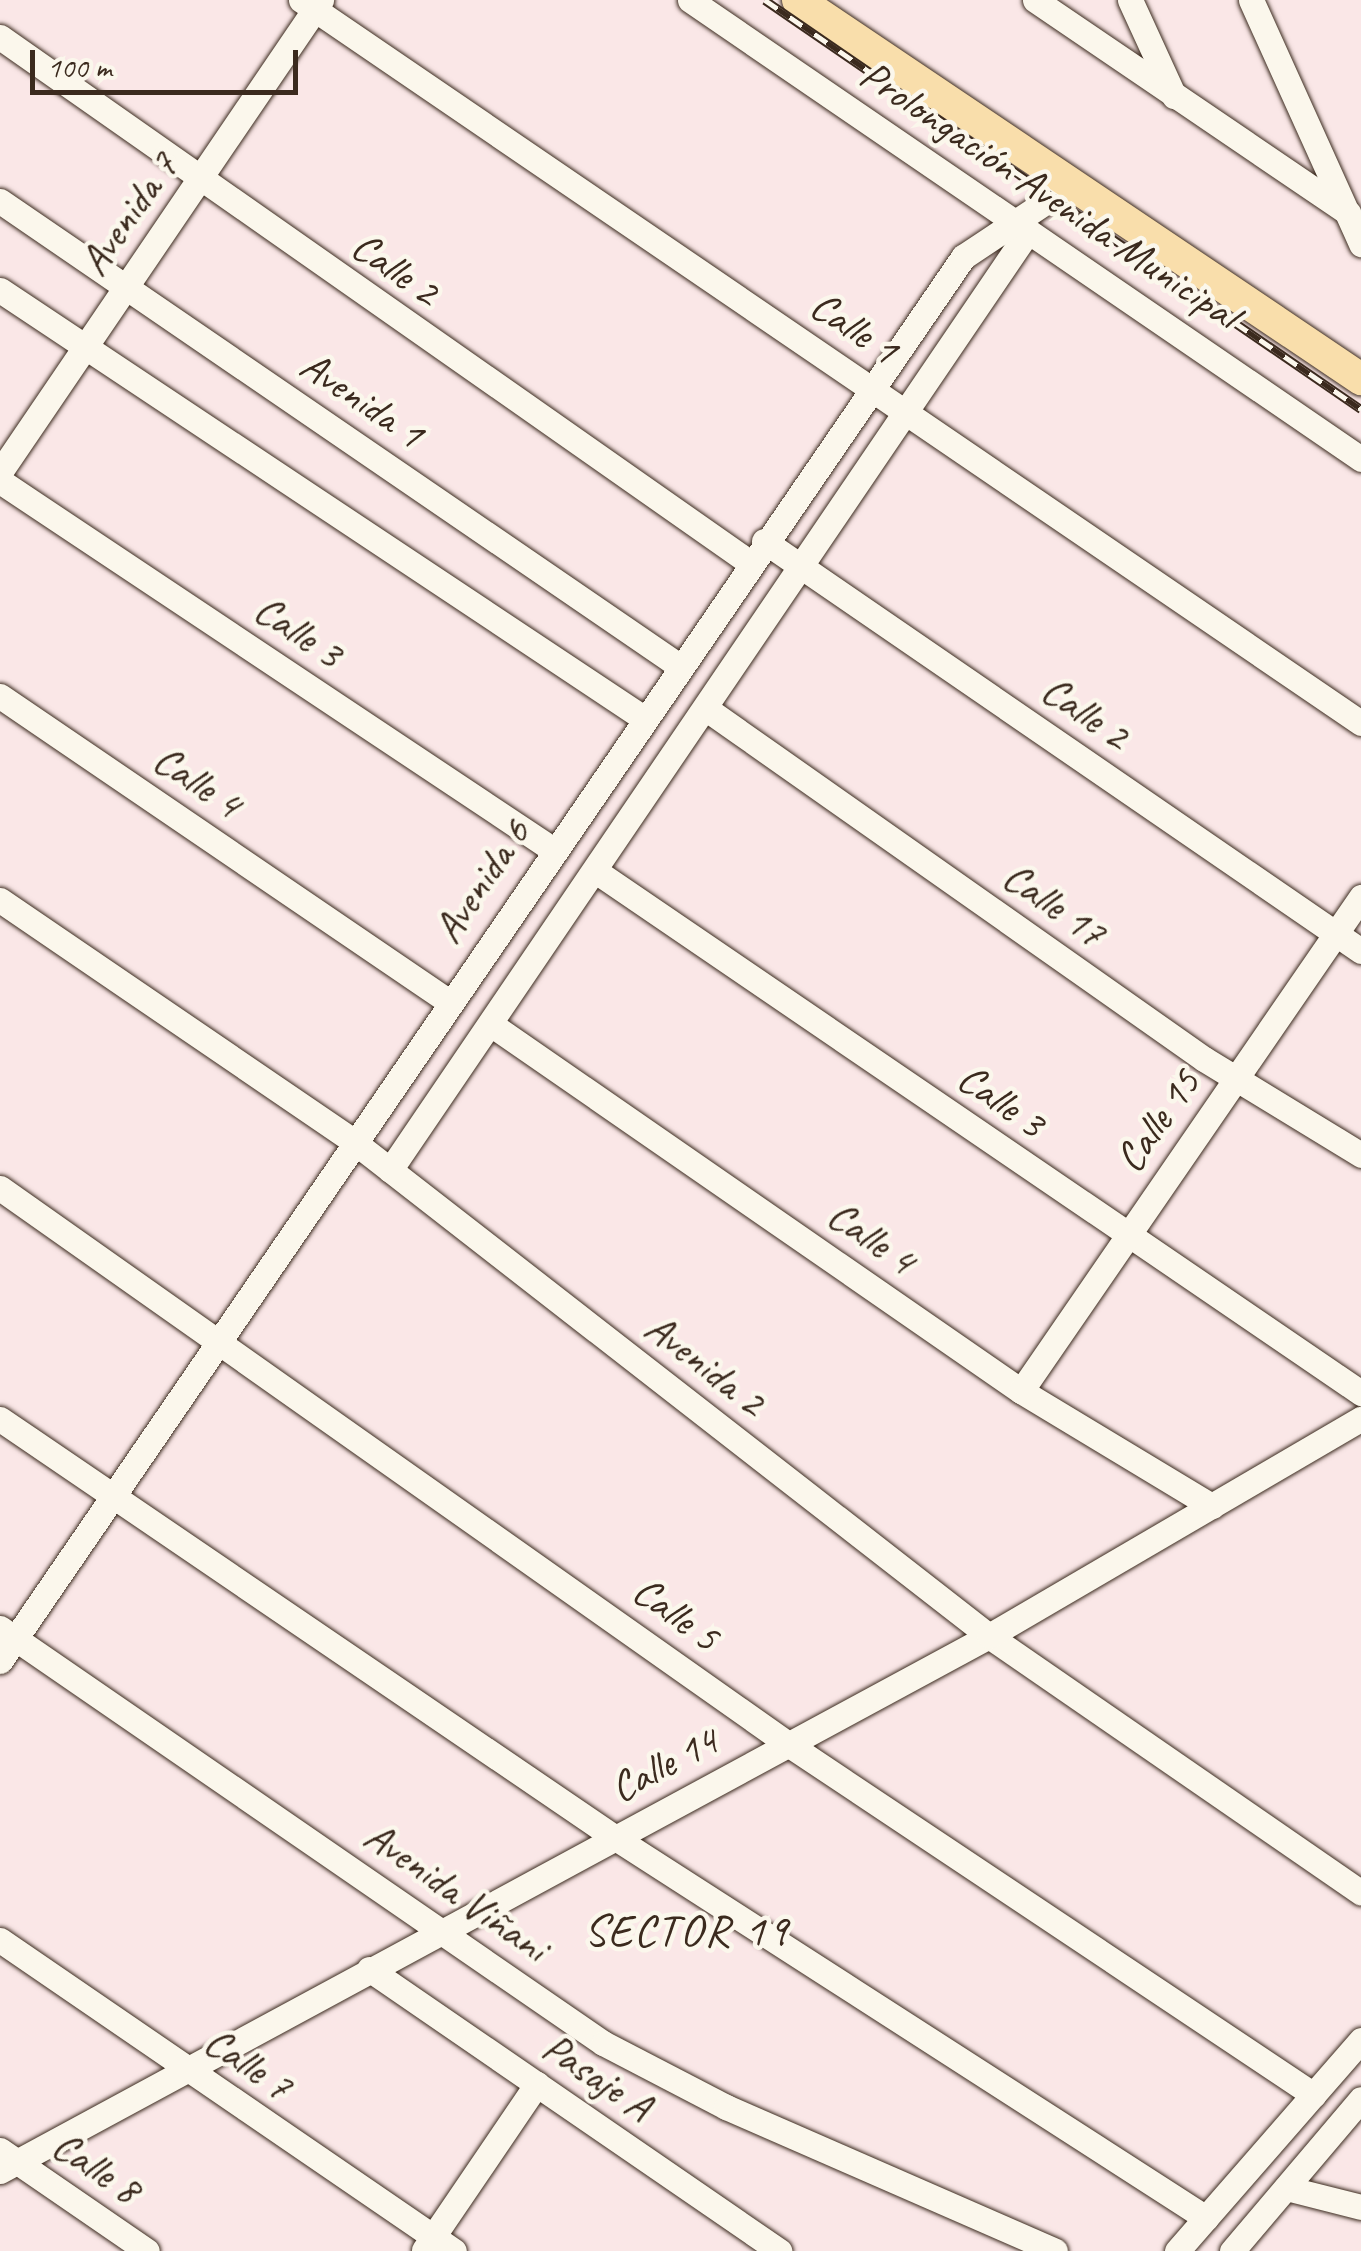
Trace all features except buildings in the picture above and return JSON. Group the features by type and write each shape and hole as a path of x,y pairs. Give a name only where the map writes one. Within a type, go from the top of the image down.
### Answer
{"main road":[{"name":"Prolongación Avenida Municipal","path":"798,0 1361,379"}],"street":[{"name":"Prolongación Avenida Municipal","path":"690,0 1361,459"},
{"path":"1035,0 1348,214"},
{"path":"1130,0 1174,96"},
{"path":"1251,0 1361,244"},
{"name":"Avenida 7","path":"0,472 199,183 312,3"},
{"name":"Calle 1","path":"312,3 1361,723"},
{"name":"Calle 2","path":"0,37 199,183 756,551 805,569 1361,951"},
{"name":"Avenida 6","path":"0,1661 8,1633 114,1493 678,664 963,257 1019,227 1071,186"},
{"name":"Avenida 1","path":"0,201 678,664"},
{"name":"Avenida 6","path":"390,1170 805,569 1019,227"},
{"path":"0,290 642,717"},
{"name":"Calle 3","path":"0,481 552,849"},
{"name":"Calle 4","path":"0,696 448,1001"},
{"name":"Calle 17","path":"708,710 1238,1076 1361,1155"},
{"name":"Calle 3","path":"597,872 1361,1393"},
{"name":"Calle 15","path":"1021,1391 1361,897"},
{"name":"Avenida 2","path":"0,900 352,1141 990,1636 1361,1893"},
{"name":"Calle 4","path":"492,1025 1021,1391 1212,1506"},
{"name":"Calle 5","path":"0,1188 219,1338 788,1744 1314,2094"},
{"path":"0,1419 614,1837 1206,2218"},
{"name":"Calle 14","path":"6,2161 185,2070 990,1636 1361,1419"},
{"name":"Avenida Viñani","path":"8,1633 620,2052 1055,2251"},
{"name":"Calle 7","path":"0,1940 437,2246"},
{"name":"Pasaje A","path":"369,1969 780,2251"},
{"path":"1177,2251 1361,2040"},
{"path":"437,2246 537,2084"},
{"path":"1232,2251 1361,2099"},
{"name":"Calle 8","path":"6,2161 148,2251"},
{"path":"1286,2188 1361,2207"}],"railway":[{"path":"765,0 1361,409"}],"district":[{"name":"SECTOR 19","path":"687,1931"}]}
